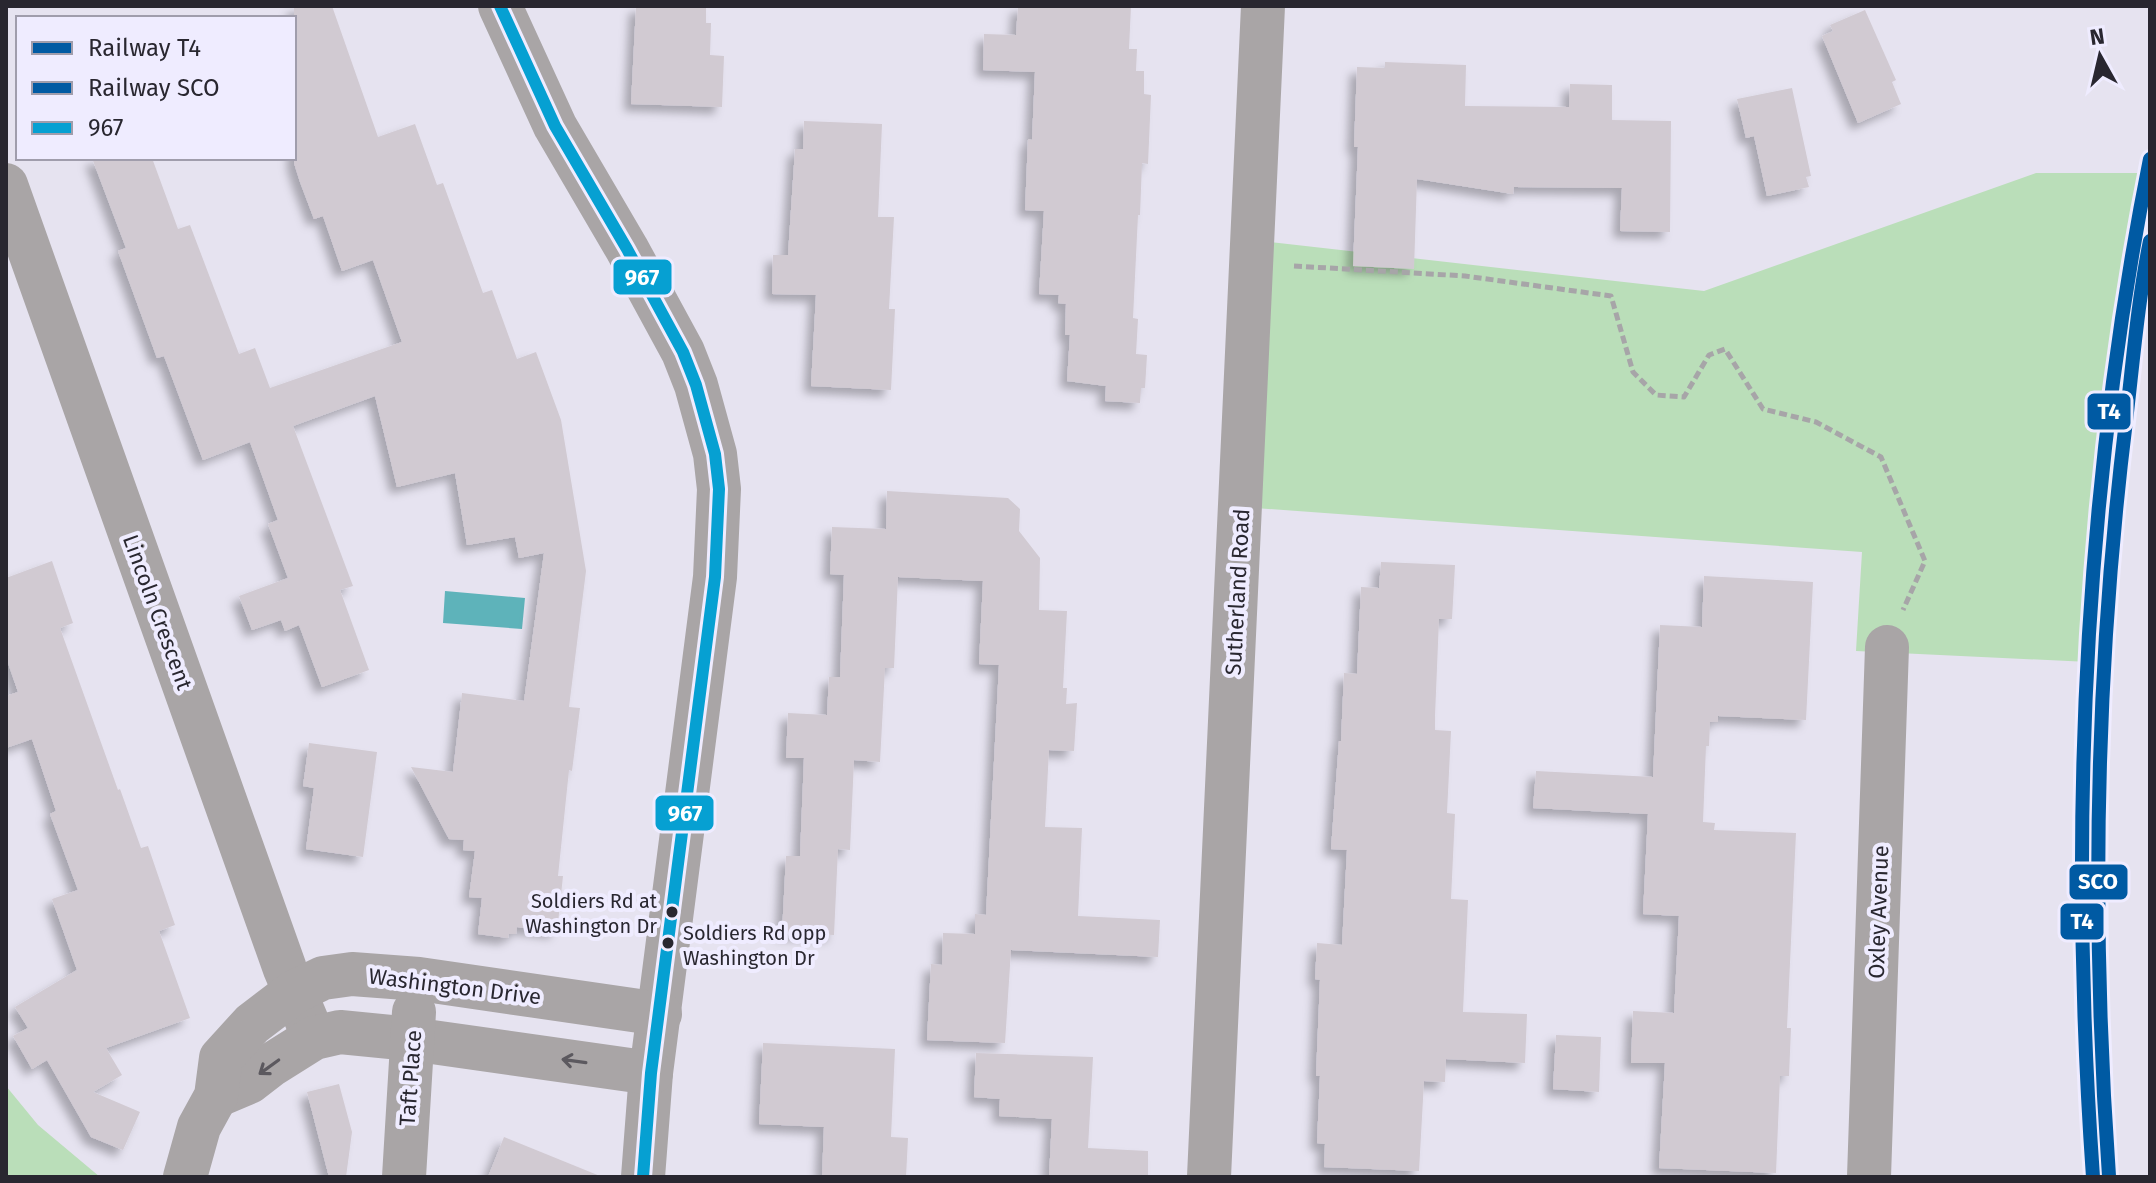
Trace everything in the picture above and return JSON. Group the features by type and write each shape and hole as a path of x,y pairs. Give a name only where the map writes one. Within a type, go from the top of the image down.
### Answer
{"street":[{"path":"500,6 523,62 555,126 683,352 696,385 715,454 719,489 715,577 651,1073 643,1177"},
{"name":"Sutherland Road","path":"1209,1177 1263,6"},
{"name":"Lincoln Crescent","path":"6,185 294,992 314,1038"},
{"name":"Oxley Avenue","path":"1869,1177 1887,647"},
{"name":"Washington Drive","path":"185,1177 199,1127 216,1096 221,1058 252,1024 294,992 323,978 352,974 419,979 660,1014"},
{"name":"Taft Place","path":"404,1177 411,1039 419,979"},
{"path":"216,1096 249,1082 314,1038 340,1032 651,1073"}],"path":[{"path":"1251,263 1465,276 1611,296 1633,372 1656,395 1684,397 1709,355 1725,349 1763,409 1816,422 1881,457 1925,561 1887,647"}],"green space":[{"path":"2036,173 2147,173 2129,264 2097,523 2089,662 1856,651 1862,552 1241,507 1252,240 1704,291"},
{"path":"6,1086 38,1125 100,1177 6,1177"}],"water":[{"path":"445,591 525,598 522,629 443,623"}],"building":[{"path":"294,6 332,6 378,137 415,124 437,185 443,183 483,293 492,290 517,359 536,352 561,420 586,571 569,707 580,708 572,771 569,770 558,876 563,876 557,932 517,927 516,934 509,934 508,938 478,934 482,898 469,897 475,851 463,850 464,840 449,839 411,767 453,772 462,693 524,701 544,553 519,558 515,537 467,545 455,473 397,487 375,396 293,426 353,586 340,590 369,670 322,687 299,625 285,631 281,620 252,630 239,596 288,578 268,524 278,520 250,442 203,460 164,356 157,358 118,251 126,248 93,160 153,160 178,229 190,225 239,354 255,348 270,388 402,342 373,260 342,271 323,216 314,219 300,182 294,163"},
{"path":"636,6 706,6 706,23 711,23 710,55 724,56 722,107 631,104"},
{"path":"1018,6 1131,6 1129,49 1137,49 1136,71 1144,71 1144,94 1151,95 1148,164 1142,163 1133,318 1138,319 1136,354 1147,355 1145,388 1141,388 1140,403 1105,401 1106,386 1067,381 1070,335 1065,335 1066,304 1058,303 1059,295 1039,294 1044,211 1025,210 1035,72 983,70 984,34 1016,35"},
{"path":"1865,10 1896,80 1892,82 1901,104 1858,123 1822,36 1833,31 1830,25"},
{"path":"1385,62 1466,65 1465,106 1569,107 1570,84 1612,85 1612,120 1671,121 1670,232 1620,231 1622,188 1514,187 1513,194 1417,179 1414,269 1353,266 1358,147 1354,147 1357,67 1385,68"},
{"path":"1792,88 1811,176 1806,177 1809,187 1767,196 1754,136 1746,138 1737,99"},
{"path":"804,121 882,124 878,217 894,217 889,309 895,309 891,390 811,386 816,295 772,294 773,255 788,255 795,149 803,149"},
{"path":"887,491 1008,498 1020,509 1019,531 1040,558 1039,610 1067,611 1063,688 1067,688 1066,704 1077,703 1074,751 1049,750 1045,827 1082,828 1078,916 1160,920 1158,957 1011,950 1005,1043 927,1040 931,964 942,965 943,933 975,934 975,914 986,915 999,665 979,664 983,581 898,577 894,668 885,668 880,762 854,760 850,850 838,849 834,935 782,933 786,856 800,856 804,758 786,758 788,713 827,715 829,677 840,677 844,575 830,574 832,527 886,529"},
{"path":"52,561 73,623 60,628 118,790 141,848 148,846 175,925 159,931 190,1018 106,1048 122,1075 93,1092 140,1112 123,1150 91,1137 47,1060 32,1069 13,1036 28,1028 15,1007 77,970 52,899 78,890 50,814 56,811 32,739 6,748 6,696 18,692 6,657 6,578"},
{"path":"1381,562 1455,565 1452,619 1439,619 1435,730 1451,731 1447,813 1455,814 1451,899 1468,900 1463,1012 1527,1014 1525,1063 1446,1059 1445,1082 1424,1081 1419,1171 1324,1167 1325,1144 1317,1143 1320,980 1315,979 1317,943 1342,945 1347,850 1331,849 1344,673 1357,674 1361,587 1379,588"},
{"path":"1704,576 1813,582 1806,720 1718,716 1718,722 1710,722 1709,746 1706,746 1703,822 1715,823 1714,830 1796,833 1787,1028 1791,1028 1789,1076 1780,1076 1776,1173 1659,1168 1665,1063 1631,1063 1633,1011 1674,1013 1679,916 1643,914 1648,814 1533,808 1536,771 1653,777 1660,625 1702,627"},
{"path":"309,743 377,752 363,857 306,849 314,788 303,786"},
{"path":"1556,1035 1601,1037 1599,1092 1553,1089"},
{"path":"763,1043 895,1049 891,1137 908,1138 906,1177 822,1177 824,1127 759,1124"},
{"path":"976,1053 1093,1057 1088,1148 1148,1151 1148,1177 1049,1177 1052,1119 999,1116 1000,1099 974,1097"},
{"path":"339,1084 352,1132 346,1177 329,1177 307,1092"},
{"path":"504,1137 600,1176 600,1177 488,1177"}],"rail line":[{"name":"T4","path":"2093,1177 2082,922 2087,666 2109,411 2127,284 2150,159"},
{"name":"SCO","path":"2109,1176 2098,893 2102,704 2116,515 2136,331 2150,241"}],"transit line":[{"name":"967","path":"500,6 555,126 683,352 696,385 715,454 719,489 715,577 651,1073 643,1177"}],"place":[{"name":"Soldiers Rd at Washington Dr","path":"672,912"},
{"name":"Soldiers Rd opp Washington Dr","path":"668,943"}]}
